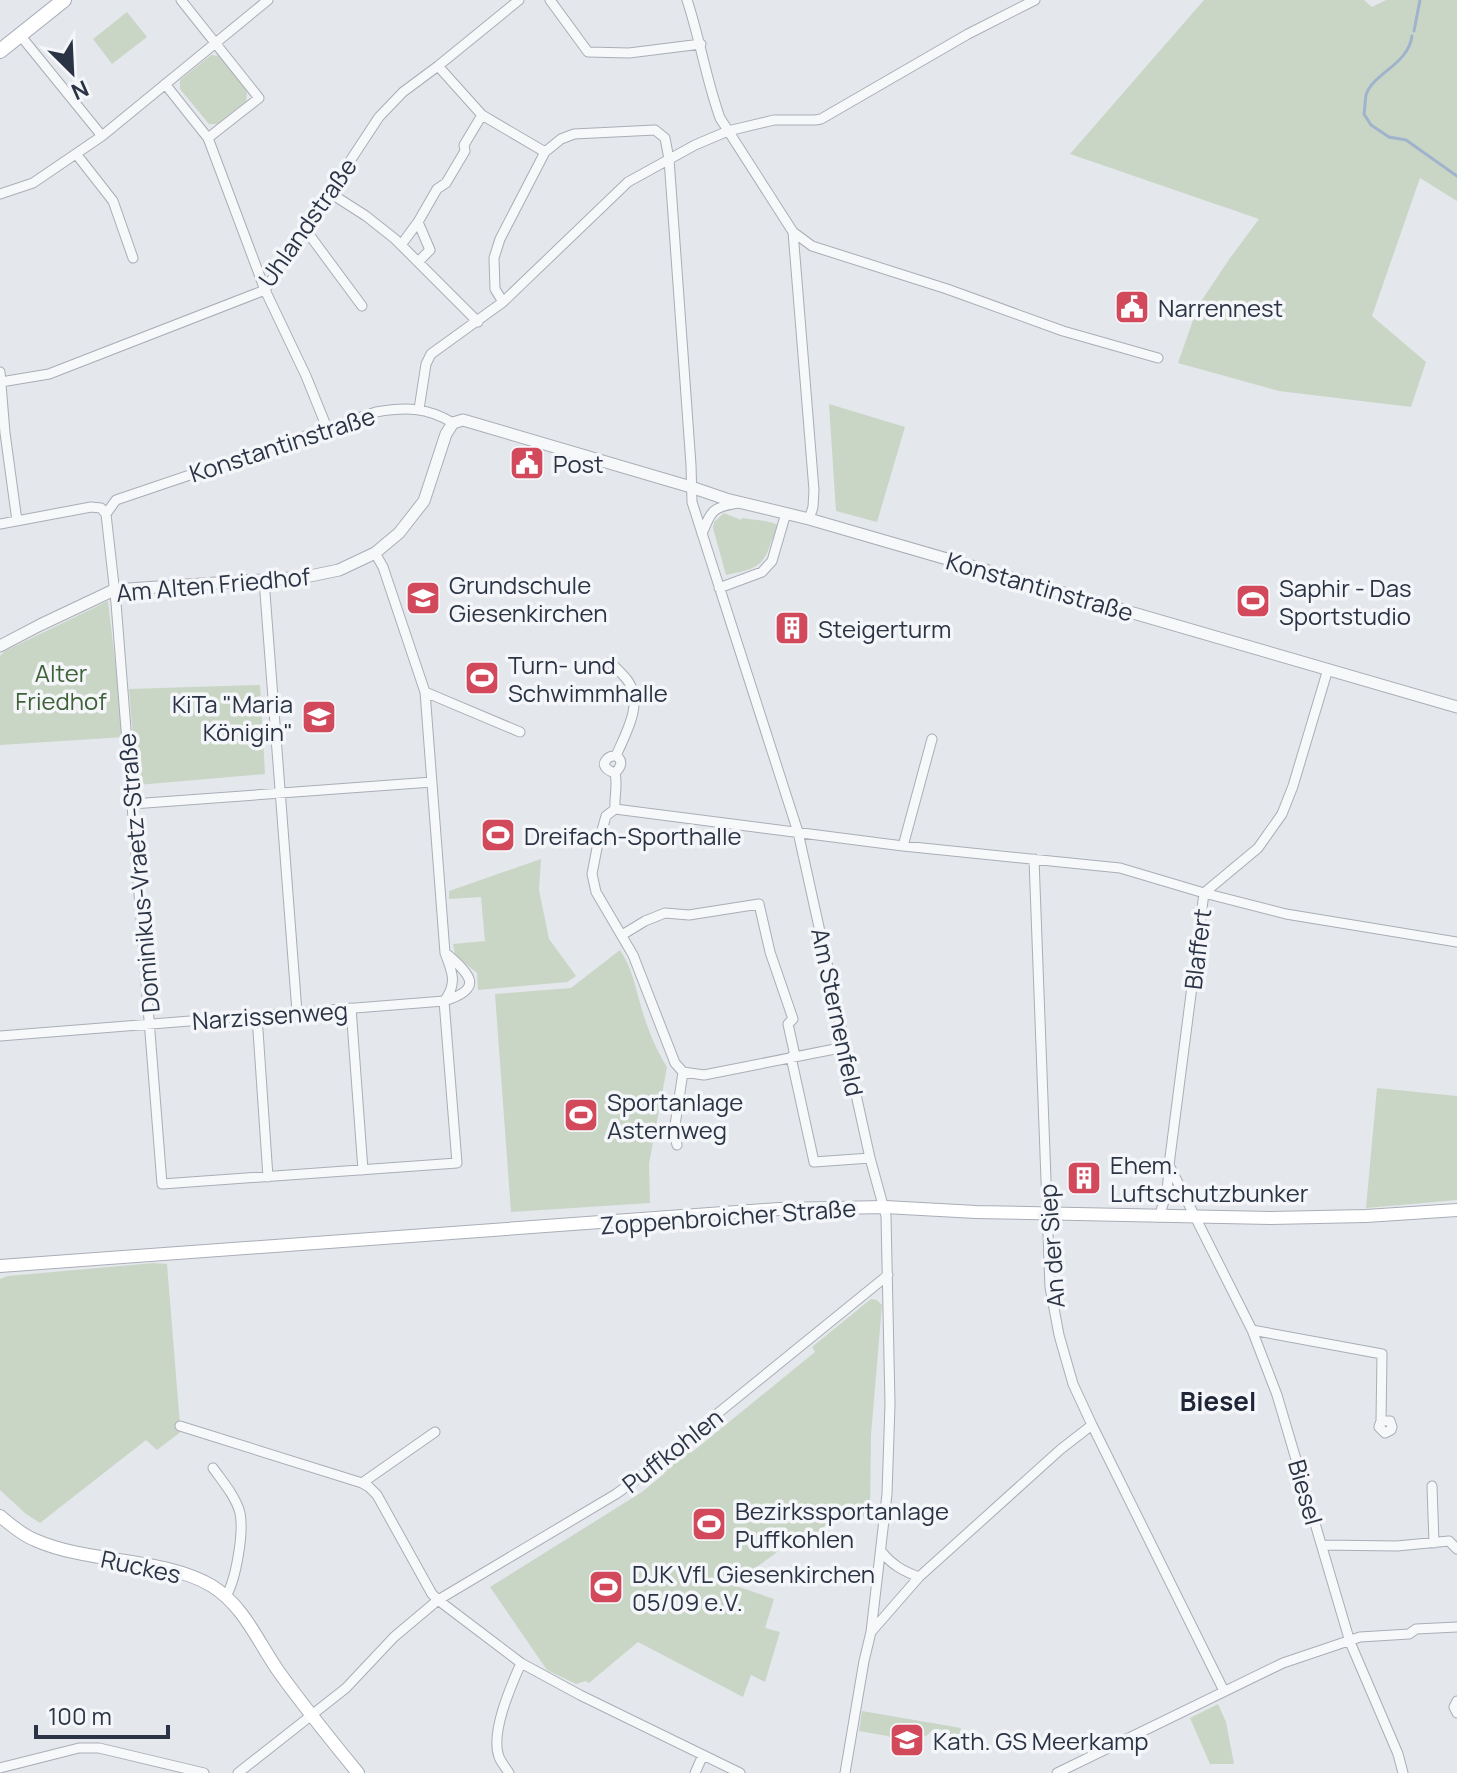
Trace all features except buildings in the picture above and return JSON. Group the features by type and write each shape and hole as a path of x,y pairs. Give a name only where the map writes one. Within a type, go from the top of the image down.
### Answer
{"main road":[{"path":"0,51 64,0"},
{"name":"Zoppenbroicher Straße","path":"0,1266 779,1209 885,1207 976,1212 1271,1218 1457,1210"},
{"name":"Ruckes","path":"0,1509 51,1546"},
{"name":"Ruckes","path":"0,1516 33,1540 80,1554 174,1571 210,1585 226,1596 241,1612 278,1671 358,1773"}],"street":[{"path":"181,0 259,98 208,138"},
{"path":"0,194 33,183 77,155 268,0"},
{"name":"Uhlandstraße","path":"1,377 49,374 265,290 379,117 403,92 519,0"},
{"path":"550,0 588,52 629,53 701,44"},
{"path":"687,0 720,118 793,232 812,246 947,289 1063,331 1158,358"},
{"path":"419,409 429,357 503,302 623,186 695,145 728,131 774,120 821,119 968,34 1035,0"},
{"path":"20,35 102,136"},
{"path":"438,66 482,115 545,152"},
{"path":"165,84 208,138 265,290 327,428"},
{"path":"401,245 437,189 446,183 482,115"},
{"path":"503,302 495,289 494,258 500,239 545,152 561,139 574,134 655,130 665,138 669,159"},
{"path":"77,155 113,201 133,258"},
{"name":"Am Sternenfeld","path":"669,159 692,502 798,832 870,1158 885,1207 890,1404 887,1494 871,1632 845,1773"},
{"path":"330,193 366,216 401,245 478,322"},
{"path":"418,222 430,250 418,262"},
{"path":"305,229 362,306"},
{"path":"793,232 814,490 809,519"},
{"path":"1,377 2,433 17,521"},
{"name":"Konstantinstraße","path":"106,514 116,500 327,428 376,412 419,409 438,414 453,423 463,420 738,503 809,519 1457,707"},
{"name":"Am Alten Friedhof","path":"0,646 114,590 305,577 339,570 375,553 399,533 424,501 446,434 453,423"},
{"path":"702,534 714,510 738,503"},
{"path":"0,524 91,507 101,508 106,514"},
{"path":"719,588 762,572 772,561 786,513"},
{"name":"Dominikus-Vraetz-Straße","path":"106,514 162,1184 268,1177"},
{"path":"257,1016 268,1177 457,1163 444,1001 453,985 453,973 445,953 425,692 383,567 375,553"},
{"path":"264,580 297,1012"},
{"path":"610,662 630,683 635,699 633,716 616,756 622,765 615,773 615,809"},
{"path":"845,1047 704,1075 683,1072 675,1063 642,977 622,935 596,892 592,874 606,816 615,809 903,846 1120,868 1204,893 1258,848 1282,814 1328,669"},
{"path":"425,692 520,732"},
{"path":"903,846 932,739"},
{"path":"132,804 432,782"},
{"name":"An der Siep","path":"1034,859 1050,1287 1059,1335 1073,1384 1092,1425 1224,1691"},
{"name":"Blaffert","path":"1159,1217 1167,1192 1204,893 1286,914 1457,942"},
{"path":"622,935 665,913 689,915 759,904 770,952 793,1019 788,1024 814,1162 870,1158"},
{"path":"444,1001 468,990 471,979 445,953"},
{"name":"Narzissenweg","path":"0,1036 444,1001"},
{"path":"351,1008 363,1170"},
{"path":"677,1145 674,1132 683,1072"},
{"path":"1169,1165 1196,1216"},
{"name":"Biesel","path":"1196,1216 1252,1330 1277,1395 1350,1642 1398,1754 1403,1773"},
{"name":"Puffkohlen","path":"238,1773 346,1688 394,1637 438,1600 637,1479 888,1275"},
{"path":"1252,1330 1382,1354 1381,1421"},
{"path":"871,1632 919,1577 1061,1449 1092,1425"},
{"path":"180,1426 369,1487 377,1495 438,1600 521,1663 740,1773"},
{"path":"362,1483 435,1432"},
{"path":"213,1468 239,1511 236,1573 226,1596"},
{"path":"1432,1486 1434,1543"},
{"path":"1322,1545 1453,1545"},
{"path":"881,1551 890,1563 919,1577"},
{"path":"1057,1773 1283,1663 1360,1637 1457,1627"},
{"path":"509,1773 499,1758 496,1742 506,1698 521,1663"},
{"path":"1457,1701 1454,1707 1457,1713"},
{"path":"0,1768 79,1748 99,1748 204,1773"},
{"path":"695,1773 703,1755"}],"green space":[{"path":"1204,0 1364,0 1372,7 1386,0 1457,0 1457,201 1420,178 1372,316 1426,362 1411,407 1279,391 1178,363 1198,306 1259,219 1070,154"},
{"path":"127,12 147,37 112,64 93,39"},
{"path":"211,55 220,56 247,92 246,101 217,124 209,124 180,89 180,80"},
{"path":"829,404 905,427 877,522 836,511"},
{"path":"724,513 741,520 760,520 777,525 777,538 772,539 761,562 751,569 726,575 713,528 714,522"},
{"name":"Alter Friedhof","path":"108,601 124,737 0,745 0,656"},
{"path":"260,685 265,774 137,785 129,689"},
{"path":"541,859 539,890 549,939 576,976 567,982 478,990 477,973 455,955 453,944 485,941 481,897 449,899 449,891"},
{"name":"Sportanlage Asternweg","path":"620,950 630,969 651,1036 667,1067 649,1164 650,1203 511,1212 495,994 571,988"},
{"path":"1377,1088 1457,1096 1457,1200 1366,1208"},
{"path":"167,1264 180,1425 183,1430 157,1450 146,1440 40,1523 0,1490 0,1279"},
{"name":"Bezirkssportanlage Puffkohlen","path":"871,1299 882,1305 871,1435 870,1517 838,1516 816,1533 804,1532 745,1576 736,1573 727,1583 774,1599 765,1628 780,1632 765,1682 751,1675 743,1697 638,1642 589,1683 576,1684 547,1670 490,1587 642,1492 664,1474 665,1467 688,1450 691,1453 815,1352 812,1347"},
{"path":"1218,1704 1226,1722 1234,1764 1210,1764 1190,1718"},
{"path":"862,1711 961,1728 955,1749 940,1729 934,1729 926,1736 896,1731 894,1741 888,1736 859,1731"}],"waterway":[{"path":"1414,31 1420,0"},
{"path":"1412,36 1398,62 1370,87 1364,114 1371,125 1389,137 1406,140 1457,176"}],"place":[{"name":"Narrennest","path":"1132,307"},
{"name":"Post","path":"527,463"},
{"name":"Grundschule Giesenkirchen","path":"423,598"},
{"name":"Saphir - Das Sportstudio","path":"1253,601"},
{"name":"Steigerturm","path":"792,628"},
{"name":"Turn- und Schwimmhalle","path":"482,678"},
{"name":"KiTa \"Maria Königin\"","path":"319,717"},
{"name":"Dreifach-Sporthalle","path":"498,835"},
{"name":"Sportanlage Asternweg","path":"581,1115"},
{"name":"Ehem. Luftschutzbunker","path":"1084,1178"},
{"name":"Bezirkssportanlage Puffkohlen","path":"709,1524"},
{"name":"DJK VfL Giesenkirchen 05/09 e.V.","path":"606,1587"},
{"name":"Kath. GS Meerkamp","path":"907,1740"}],"district":[{"name":"Biesel","path":"1218,1401"}]}
